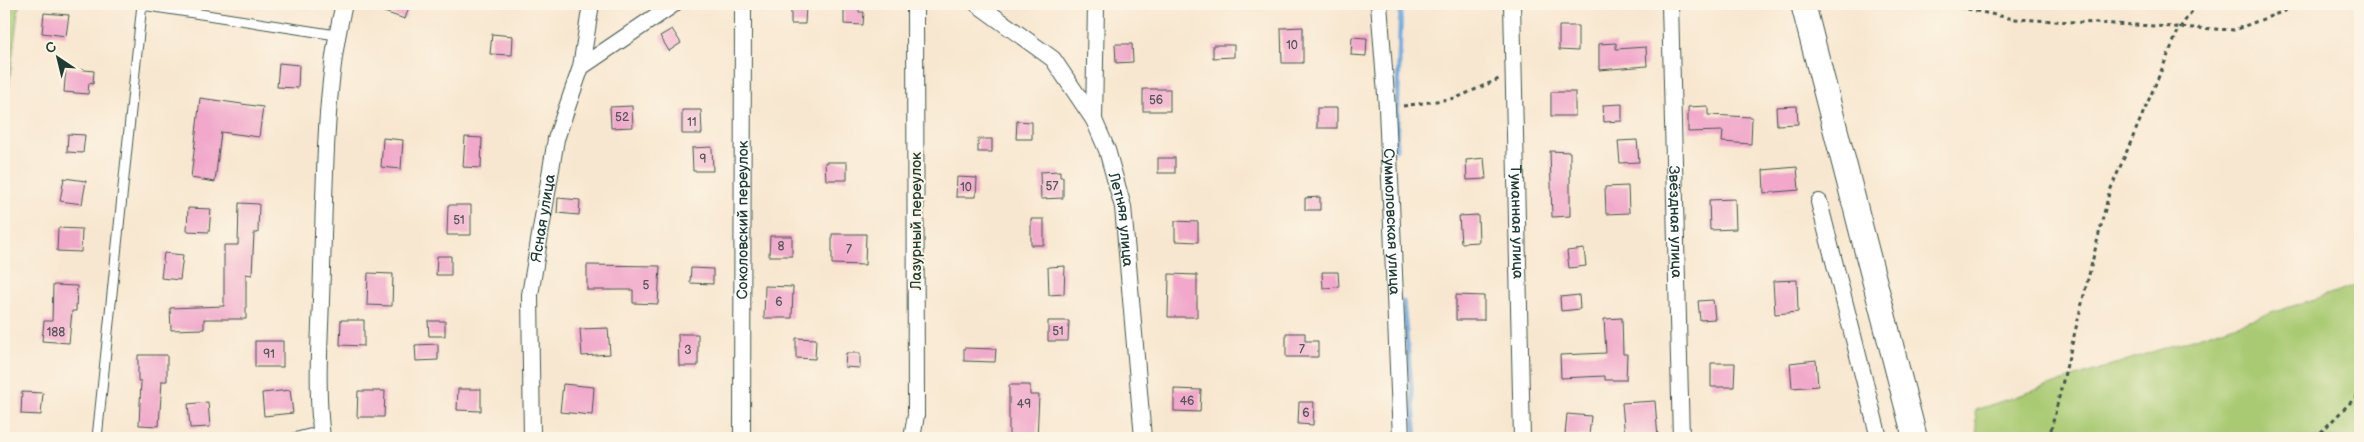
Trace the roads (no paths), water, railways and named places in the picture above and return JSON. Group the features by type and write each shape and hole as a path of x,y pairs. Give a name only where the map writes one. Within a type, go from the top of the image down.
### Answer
{"main road":[{"path":"1803,4 1915,438"}],"street":[{"path":"321,435 320,361 324,205 336,35 344,4"},
{"name":"Ясная улица","path":"532,438 530,295 556,139 581,66 591,4"},
{"path":"581,66 674,4"},
{"name":"Соколовский переулок","path":"742,4 742,438"},
{"name":"Лазурный переулок","path":"912,438 916,415 915,4"},
{"path":"977,4 1052,59 1094,120"},
{"name":"Летняя улица","path":"1096,4 1094,120 1107,150 1123,207 1143,438"},
{"name":"Суммоловская улица","path":"1379,4 1387,108 1401,438"},
{"name":"Туманная улица","path":"1512,4 1522,438"},
{"name":"Звёздная улица","path":"1670,4 1681,438"},
{"path":"1820,202 1879,438"}],"lane":[{"path":"97,438 142,4 336,35"},
{"path":"293,438 321,435"}],"waterway":[{"path":"1396,149 1401,4"},
{"path":"1403,302 1416,438"}]}
